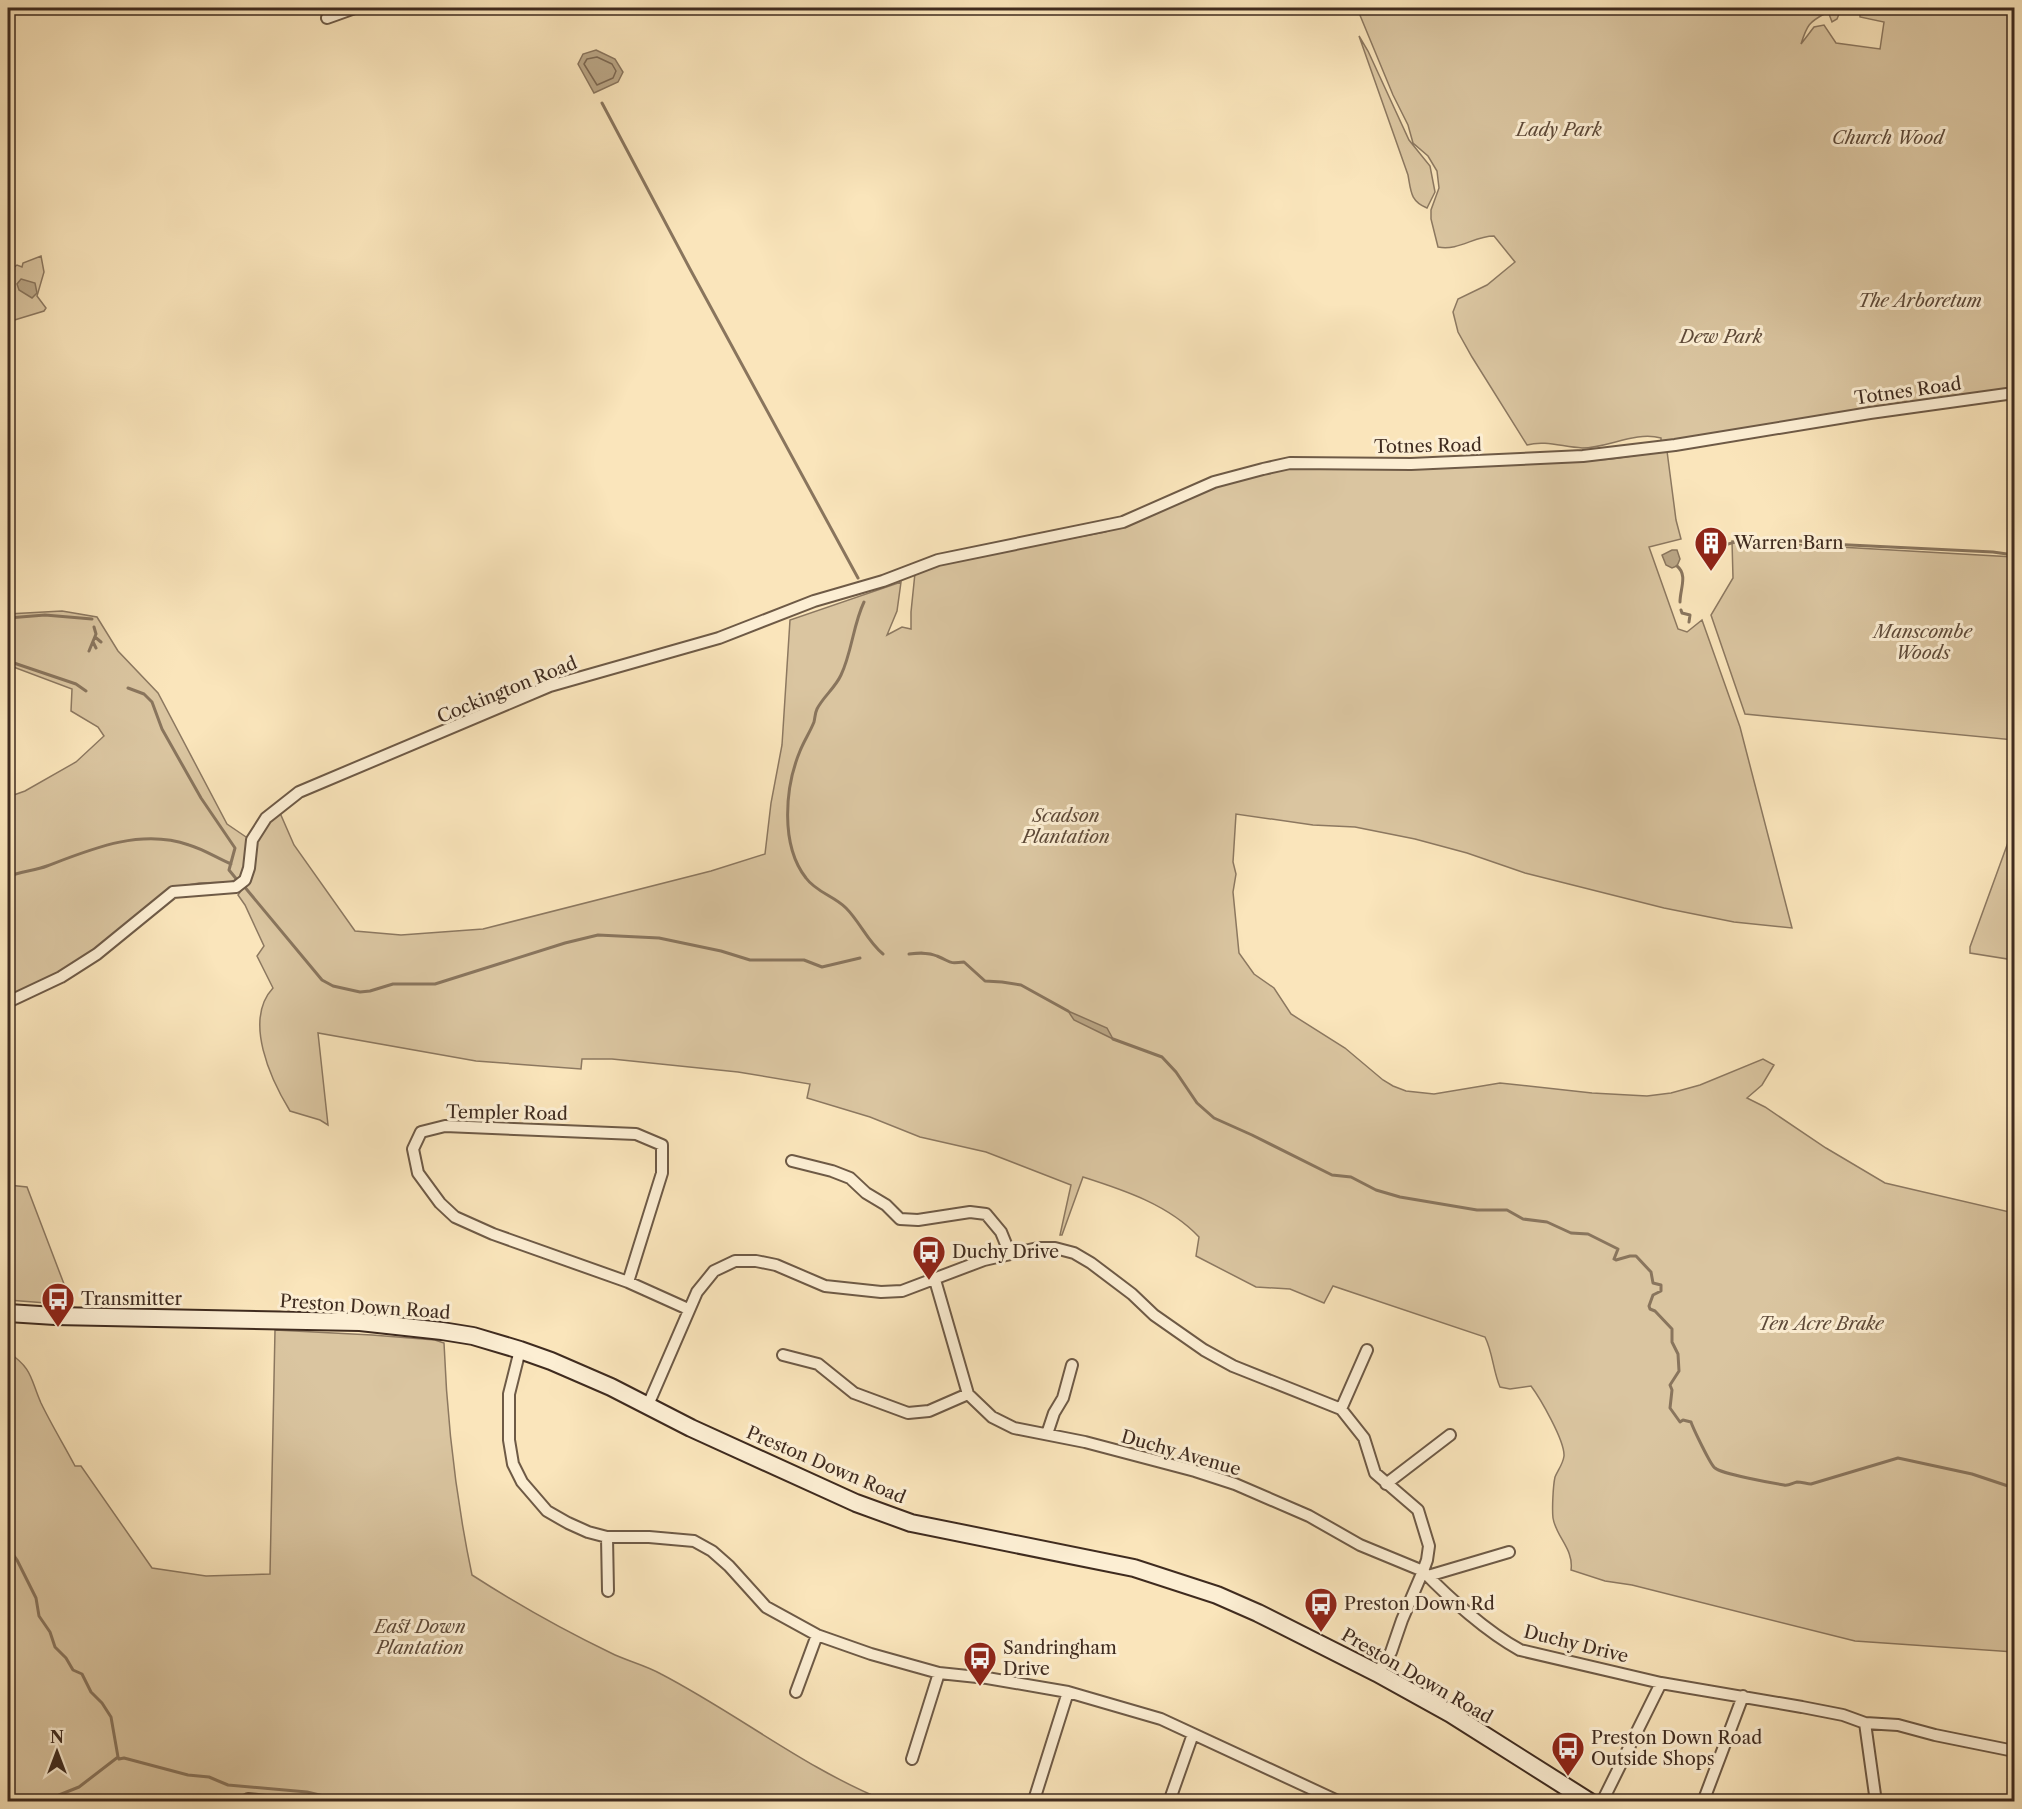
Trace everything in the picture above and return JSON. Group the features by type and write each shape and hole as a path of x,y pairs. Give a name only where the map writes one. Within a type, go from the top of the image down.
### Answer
{"street":[{"path":"327,18 355,8"},
{"name":"Totnes Road","path":"856,589 938,560 1123,522 1214,482 1290,463 1411,464 1582,456 1675,445 1870,413 2014,393"},
{"name":"Cockington Road","path":"8,1002 61,977 97,954 173,891 236,887 245,880 249,868 252,840 266,818 299,792 550,686 719,638 814,601 856,589"},
{"name":"Templer Road","path":"627,1282 662,1173 662,1145 636,1134 445,1126 421,1132 413,1149 418,1173 440,1203 455,1217 492,1234 627,1282 688,1309"},
{"path":"792,1161 850,1178 866,1193 886,1205 900,1219 918,1220 970,1212 986,1215 1001,1232 1010,1254"},
{"path":"648,1405 697,1292 714,1271 735,1261 756,1261 776,1265 825,1286 856,1290 902,1291 984,1260 1010,1254 1038,1248 1055,1248 1074,1253 1091,1263 1132,1294 1154,1315 1204,1350 1233,1366 1341,1409 1364,1438 1375,1473 1418,1510 1429,1546 1425,1574 1402,1620 1391,1652 1377,1673"},
{"path":"783,1355 818,1364 854,1393 908,1413 929,1412 968,1394 935,1280"},
{"name":"Preston Down Road","path":"8,1313 90,1317 360,1322 473,1336 520,1350 551,1361 648,1405 691,1428 856,1503 911,1523 1102,1561 1182,1583 1258,1612 1451,1714 1590,1802"},
{"path":"520,1350 509,1394 509,1440 513,1464 522,1482 547,1511 588,1532 607,1537 648,1537 694,1541 712,1551 729,1566 766,1607 817,1635 871,1654 939,1673 987,1678 1068,1692 1161,1719 1318,1797 1340,1802"},
{"path":"1341,1409 1367,1350"},
{"path":"1047,1434 1054,1413 1063,1398 1072,1365"},
{"name":"Duchy Avenue","path":"968,1394 992,1417 1014,1428 1195,1471 1234,1484 1309,1516 1360,1545 1425,1574"},
{"path":"1386,1484 1450,1435"},
{"path":"607,1537 608,1591"},
{"path":"1425,1574 1509,1552"},
{"name":"Duchy Drive","path":"1425,1574 1500,1640 1520,1650 1661,1683 1843,1715 1864,1723 1898,1725 2014,1751"},
{"path":"796,1692 817,1635"},
{"path":"912,1759 939,1673"},
{"path":"1602,1802 1661,1683"},
{"path":"1034,1800 1068,1692"},
{"path":"1703,1802 1743,1696"},
{"path":"1864,1723 1876,1802"},
{"path":"1169,1802 1193,1734"},
{"path":"248,1799 275,1802"}],"green space":[{"path":"1357,8 1857,8 1857,10 1841,9 1837,19 1832,22 1829,14 1826,13 1816,19 1807,28 1801,44 1814,27 1824,25 1836,43 1880,49 1884,22 1860,17 1860,8 2014,8 2014,393 1661,446 1661,438 1651,436 1582,448 1547,443 1527,445 1458,332 1453,312 1458,299 1487,285 1515,262 1494,236 1453,247 1438,247 1431,219 1431,210 1439,188 1437,171 1428,156 1413,143 1408,125"},
{"path":"1359,36 1409,140 1430,166 1435,192 1427,208 1417,202 1412,195 1408,175"},
{"path":"41,256 44,272 37,296 46,308 44,311 8,322 8,272 17,265 22,267 23,263"},
{"path":"1667,451 1676,520 1681,539 1649,547 1678,629 1687,632 1702,620 1740,727 1792,928 1734,922 1664,908 1525,873 1467,853 1415,839 1355,827 1313,825 1236,814 1233,862 1236,874 1233,892 1239,953 1254,974 1274,988 1291,1014 1345,1048 1383,1080 1406,1091 1434,1094 1500,1083 1592,1093 1647,1096 1671,1093 1700,1085 1763,1059 1774,1065 1762,1085 1747,1098 1765,1107 1826,1148 1885,1183 2014,1213 2014,1652 1855,1641 1632,1585 1605,1581 1571,1570 1570,1556 1553,1518 1555,1477 1564,1456 1561,1440 1546,1409 1531,1386 1510,1389 1500,1387 1485,1337 1333,1286 1324,1303 1290,1289 1256,1287 1196,1256 1199,1237 1160,1207 1130,1193 1083,1177 1062,1235 1060,1235 1071,1185 986,1152 920,1137 870,1117 807,1098 810,1084 738,1072 612,1059 582,1059 581,1069 476,1061 318,1033 328,1125 320,1120 290,1111 275,1083 268,1067 260,1033 260,1016 264,1001 273,988 257,956 264,946 238,895 249,874 257,837 266,825 280,813 294,845 355,931 401,935 483,929 711,871 765,854 771,803 782,745 790,620 901,582 897,611 887,635 902,627 911,629 915,573 951,561 1105,532 1138,521 1230,481 1262,473 1302,467 1435,467 1567,462 1611,459"},
{"name":"Manscombe Woods","path":"1732,541 2014,557 2014,740 1745,714 1711,615 1733,578"},
{"path":"62,611 97,617 118,651 158,693 227,824 249,839 245,867 241,877 231,882 199,883 172,888 75,964 8,997 8,797 25,791 76,762 104,736 98,727 71,711 72,689 8,665 8,614"},
{"path":"2014,826 2014,960 1970,953 1970,947"},
{"path":"8,1185 27,1187 72,1305 8,1300"},
{"name":"East Down Plantation","path":"275,1330 372,1335 435,1340 444,1343 453,1460 472,1575 575,1635 661,1674 828,1773 886,1801 316,1802 294,1797 249,1796 247,1802 8,1801 8,1352 30,1374 41,1403 75,1466 81,1466 152,1568 206,1576 270,1574"}],"water":[{"path":"596,50 615,59 623,72 618,82 594,93 578,64 583,54"},
{"path":"21,279 35,283 37,293 32,298 19,290 17,284"},
{"path":"1677,550 1680,559 1677,566 1672,568 1666,565 1662,555"},
{"path":"1068,1011 1107,1028 1113,1039 1074,1020"}],"waterway":[{"path":"602,103 858,578"},
{"path":"1723,546 1746,540 1775,539 2014,555"},
{"path":"1677,566 1683,578 1680,602"},
{"path":"864,602 841,675 817,709 814,722 795,765 788,798 788,816 792,849 806,878 846,908 883,954"},
{"path":"1681,610 1682,613 1690,615 1689,622"},
{"path":"8,618 45,615 92,619"},
{"path":"89,651 96,634 94,627"},
{"path":"95,637 101,642"},
{"path":"93,642 96,648"},
{"path":"8,661 76,684 86,691"},
{"path":"128,688 144,694 152,702 162,729 201,798 235,848 229,870 238,881"},
{"path":"8,877 42,868 99,847 135,840 171,840 194,847 231,864"},
{"path":"243,885 322,980 333,986 360,992 393,984 435,984 565,943 598,935 659,938 721,951 750,960 804,960 822,967 860,958"},
{"path":"909,954 930,954 952,963 964,962 985,981 1021,985 1068,1011"},
{"path":"1113,1039 1162,1057 1176,1072 1197,1103 1214,1118 1332,1175 1351,1177 1376,1190 1400,1197 1477,1210 1507,1210 1523,1219 1547,1222 1571,1233 1588,1234 1618,1249 1614,1259 1616,1260"},
{"path":"1616,1260 1636,1256 1651,1272 1653,1283 1661,1285 1661,1291 1653,1295 1649,1306 1672,1329 1672,1342 1678,1354 1679,1371 1670,1385 1672,1390 1670,1408 1680,1422 1683,1420 1691,1422 1715,1468 1784,1485 1797,1482 1811,1484 1898,1458 1972,1474 2014,1488"},
{"path":"8,1547 36,1598 39,1616 50,1632 55,1647 66,1658 73,1670 82,1674 91,1692 111,1717 118,1757"},
{"path":"52,1802 59,1795 79,1787 118,1757 188,1775 209,1777 228,1785 307,1792 349,1802"}],"place":[{"name":"Warren Barn","path":"1711,572"},
{"name":"Duchy Drive","path":"929,1281"},
{"name":"Transmitter","path":"58,1328"},
{"name":"Preston Down Rd","path":"1321,1633"},
{"name":"Sandringham Drive","path":"980,1687"},
{"name":"Preston Down Road Outside Shops","path":"1568,1777"}],"park label":[{"name":"Lady Park","path":"1559,130"},
{"name":"Church Wood","path":"1888,138"},
{"name":"The Arboretum","path":"1920,301"},
{"name":"Dew Park","path":"1721,337"},
{"name":"Scadson Plantation","path":"1066,826"},
{"name":"Ten Acre Brake","path":"1821,1324"}]}
